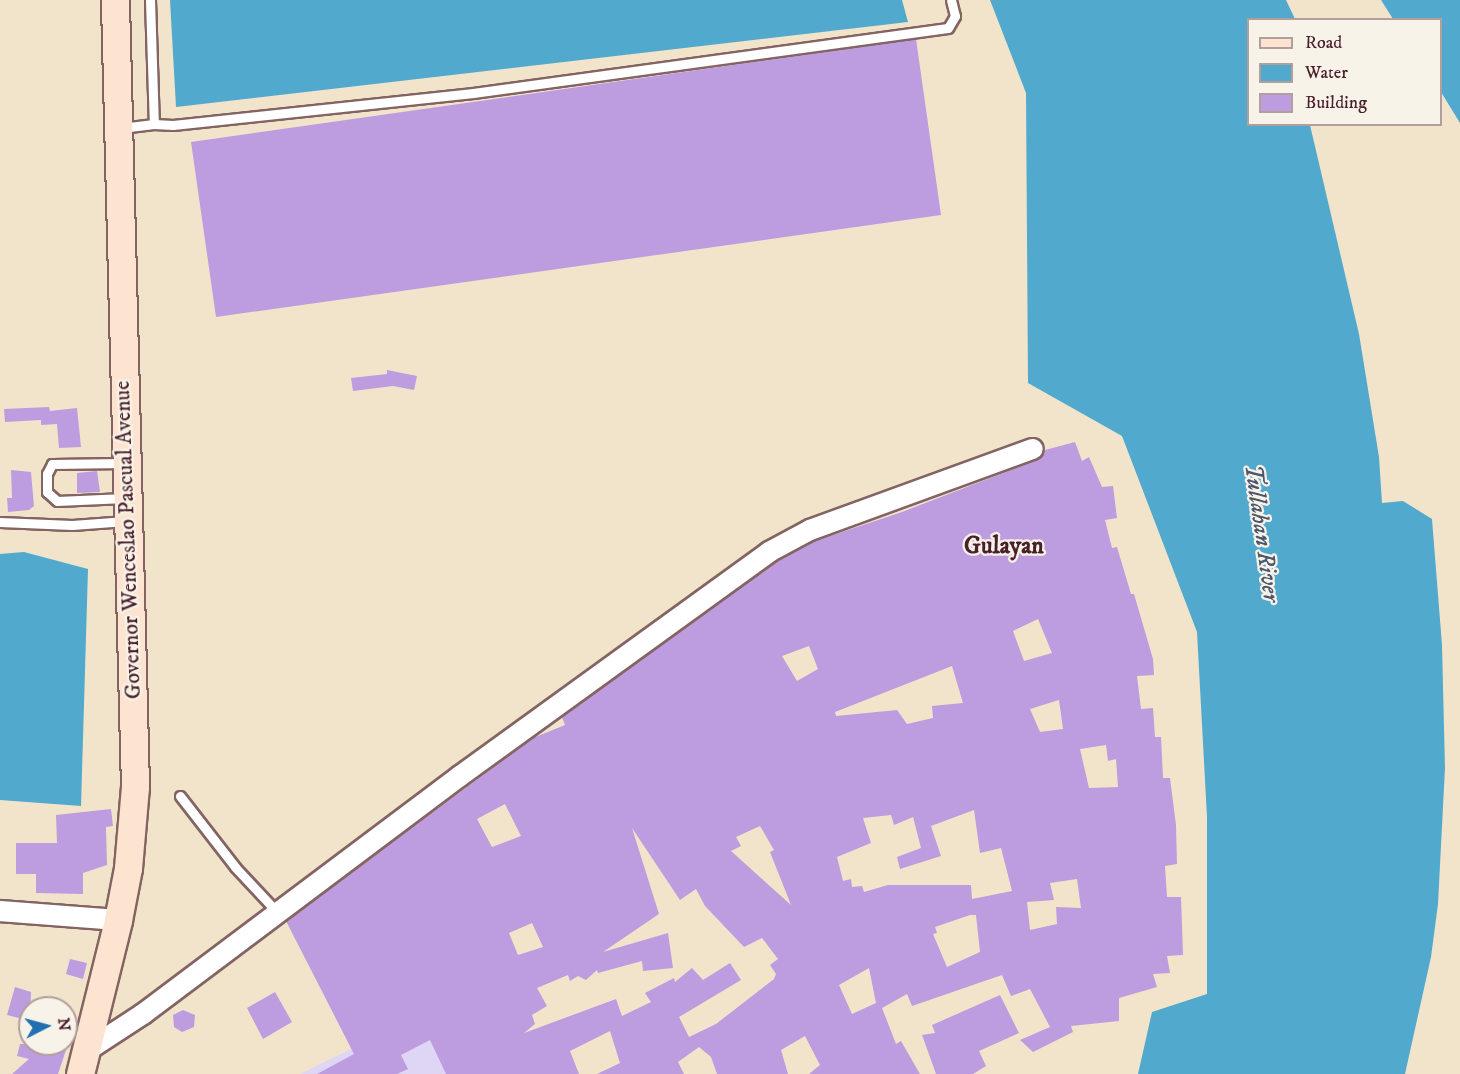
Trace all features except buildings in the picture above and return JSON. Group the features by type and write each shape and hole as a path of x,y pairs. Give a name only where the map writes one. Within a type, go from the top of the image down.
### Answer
{"main road":[{"name":"Governor Wenceslao Pascual Avenue","path":"84,1062 118,920 135,787 115,0"}],"street":[{"path":"84,1062 460,776 769,552 832,522 1033,449"},
{"path":"0,911 118,920"}],"lane":[{"path":"150,0 154,124"},
{"path":"118,128 473,93 948,28 955,16 951,0"},
{"path":"127,463 52,464 48,467 47,492 57,501 128,509"},
{"path":"0,522 72,525 128,509"},
{"path":"180,796 235,867 279,915"}],"shaded area":[{"path":"453,1002 486,1074 300,1074 349,1050"}],"water":[{"path":"170,0 902,0 908,22 176,107"},
{"name":"Tullahan River","path":"990,0 1286,0 1295,18 1247,18 1247,126 1310,126 1359,334 1379,457 1382,503 1403,501 1432,519 1442,645 1445,768 1438,904 1431,957 1405,1074 1138,1074 1152,1012 1207,994 1207,817 1197,632 1122,436 1028,383 1026,93"},
{"path":"1381,0 1460,0 1460,123 1442,94 1442,18 1392,18"},
{"path":"24,552 88,569 81,806 0,800 0,554"}],"district":[{"name":"Gulayan","path":"1004,547"}]}
